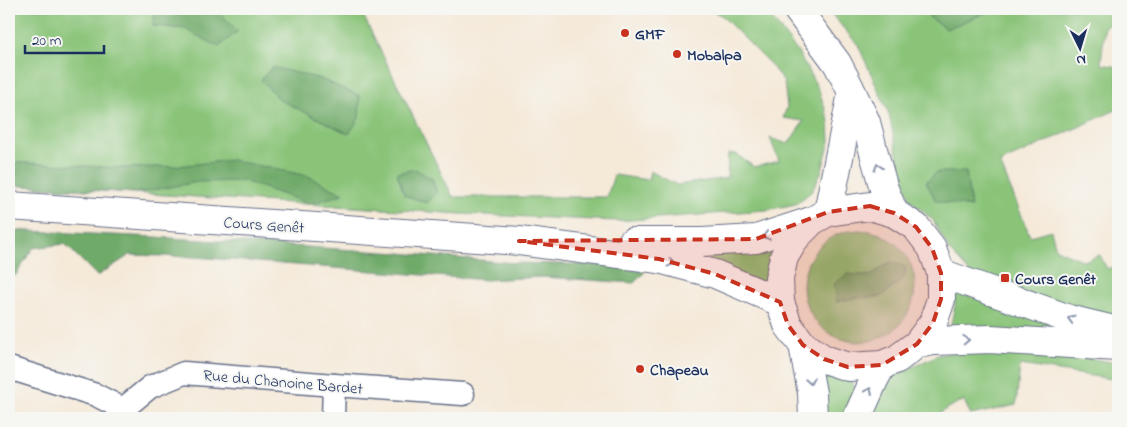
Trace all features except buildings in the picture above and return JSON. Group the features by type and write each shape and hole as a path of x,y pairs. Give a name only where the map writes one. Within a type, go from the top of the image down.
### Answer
{"main road":[{"path":"797,9 837,63 866,122 884,189 894,213"},
{"path":"820,216 852,93"},
{"name":"Cours Genêt","path":"9,206 519,241 659,259 715,274 780,302"},
{"path":"870,206 894,213 916,227 932,248 940,272 941,299 933,323 917,344 897,359 882,365 848,367 824,359 803,345 788,325 780,302 779,279 784,257 796,237 820,216 870,206"},
{"name":"Cours Genêt","path":"519,241 702,242 756,239 820,216"},
{"path":"940,272 1069,319 1118,331"},
{"path":"917,344 934,341 990,338 1118,347"},
{"path":"803,345 812,393 813,418"},
{"path":"857,418 882,365"}],"street":[{"path":"9,368 96,395 122,414"},
{"name":"Rue du Chanoine Bardet","path":"122,414 150,388 184,373 463,394"},
{"path":"333,418 334,385"}],"highlighted area":[{"path":"870,206 894,213 916,227 932,248 941,273 941,299 933,323 917,344 882,365 848,367 824,359 803,345 788,325 780,302 715,274 659,259 519,241 756,239 828,212"}],"green space":[{"path":"9,9 360,9 453,197 607,197 614,175 648,180 650,171 677,185 727,178 728,154 736,154 754,167 779,161 770,138 788,144 804,121 783,118 787,107 784,82 770,64 721,15 706,9 765,9 797,51 819,90 829,121 830,141 821,173 812,191 796,204 766,210 617,221 462,214 9,185"},
{"path":"155,9 216,9 238,31 219,47 185,29 153,26"},
{"path":"827,9 1118,9 1118,27 1105,25 1101,64 1118,67 1118,109 1000,163 1030,236 1051,230 1056,249 1084,261 1100,255 1107,269 1118,265 1118,324 973,276 949,250 933,220 910,200 901,173 889,114 858,45"},
{"path":"933,9 995,9 946,29 929,17"},
{"path":"272,67 321,79 360,96 359,118 349,134 280,100 261,80"},
{"path":"232,160 308,176 343,194 310,204 244,181 198,182 136,193 9,185 9,162 125,168 178,166"},
{"path":"415,169 432,179 437,193 427,203 404,195 397,173"},
{"path":"937,172 966,172 971,207 936,201 926,182"},
{"path":"9,230 155,237 399,253 514,263 612,265 645,272 634,283 542,277 486,280 194,257 130,255 97,276 65,244 33,248 16,275 9,278"},
{"path":"859,230 881,234 899,246 911,264 915,286 911,308 899,326 881,338 859,342 837,338 819,326 807,308 803,286 807,264 819,246 837,234"},
{"path":"775,250 762,286 689,252 759,253"},
{"path":"890,262 906,267 904,278 881,297 854,298 837,302 834,284 848,274 870,276"},
{"path":"954,291 1064,327 1064,335 950,328 955,305"},
{"path":"988,347 1068,355 1118,363 1118,380 1020,365 1016,405 971,415 964,401 957,403 932,418 865,418 893,376 938,355"},
{"path":"823,377 851,381 856,390 841,418 823,418"}],"place":[{"name":"GMF","path":"625,33"},
{"name":"Mobalpa","path":"677,54"},
{"name":"Cours Genêt","path":"1005,278"},
{"name":"Chapeau","path":"640,369"}]}
